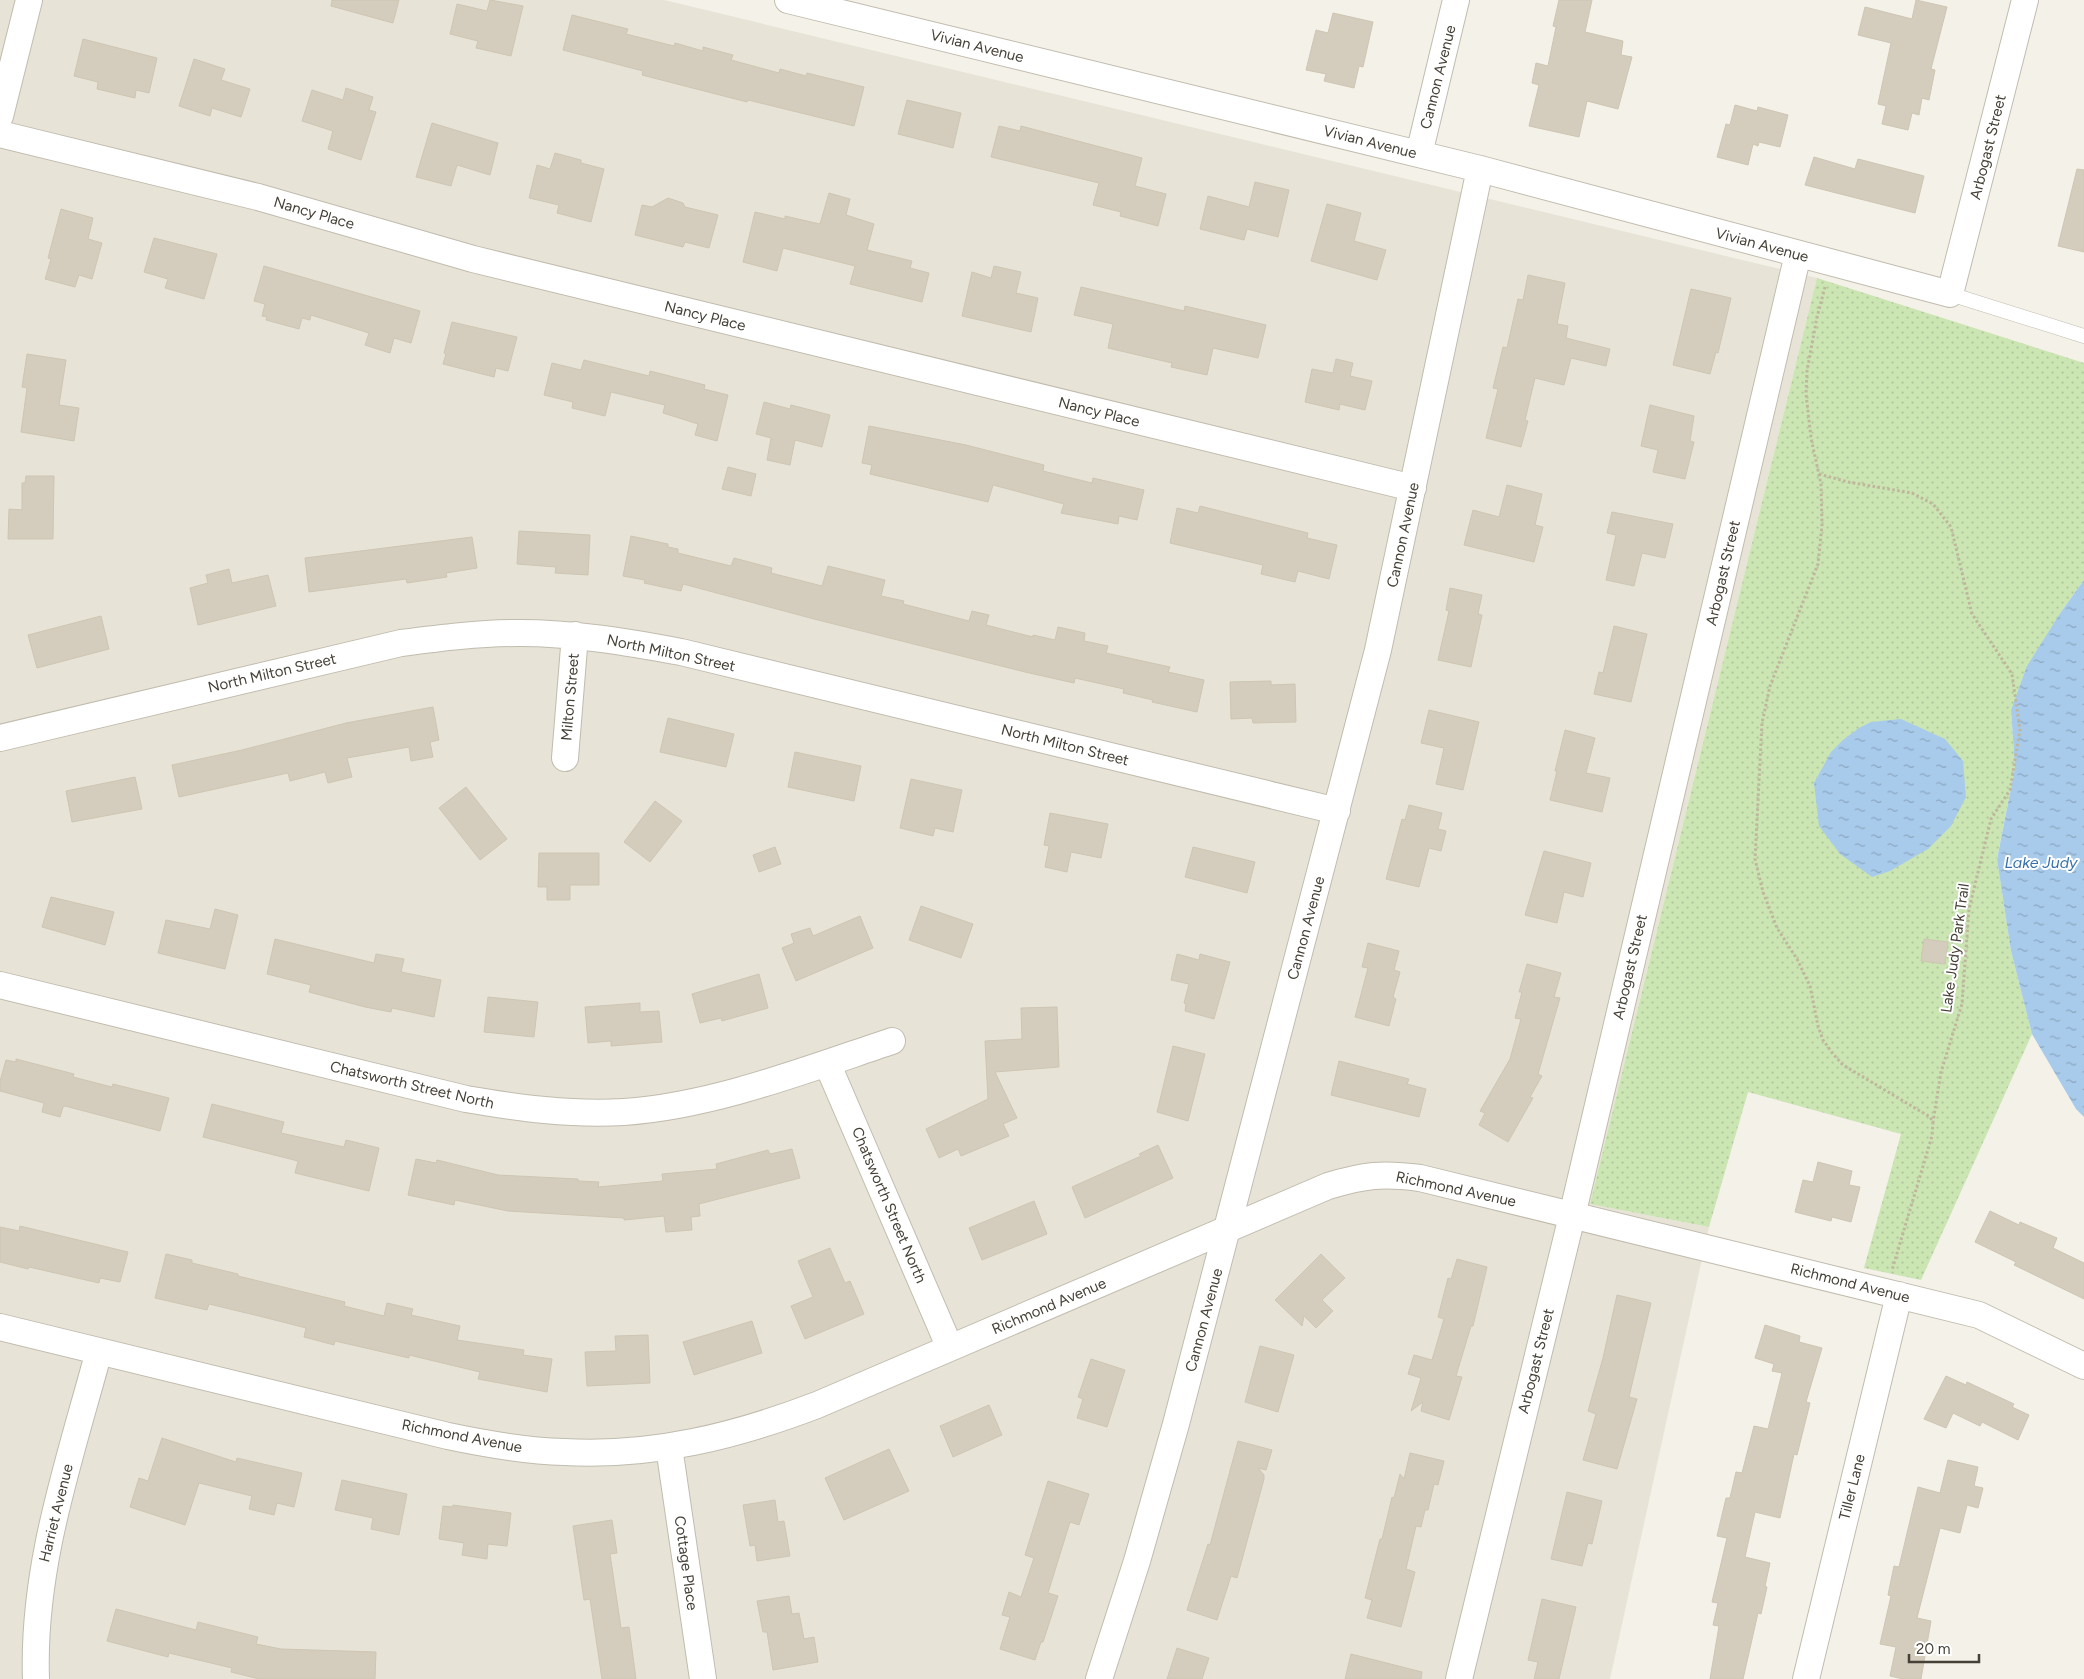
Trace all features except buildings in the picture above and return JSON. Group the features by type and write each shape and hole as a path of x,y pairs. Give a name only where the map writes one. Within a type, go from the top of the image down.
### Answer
{"street":[{"path":"0,116 29,0"},
{"name":"Vivian Avenue","path":"788,0 1480,169 1950,294"},
{"name":"Cannon Avenue","path":"1419,154 1456,0"},
{"name":"Arbogast Street","path":"1950,294 2025,0"},
{"name":"Nancy Place","path":"0,134 258,197 473,259 1413,488"},
{"name":"Cannon Avenue","path":"1099,1679 1137,1561 1176,1424 1378,650 1480,169"},
{"name":"Arbogast Street","path":"1459,1679 1572,1216 1798,254"},
{"name":"North Milton Street","path":"0,738 401,644 467,635 519,633 575,635 620,640 681,652 1337,811"},
{"name":"Milton Street","path":"565,758 575,635"},
{"name":"Chatsworth Street North","path":"0,985 466,1099 519,1108 572,1113 625,1112 679,1105 738,1090 892,1041"},
{"name":"Chatsworth Street North","path":"827,1062 950,1348"},
{"name":"Richmond Avenue","path":"0,1327 448,1436 505,1447 565,1452 626,1452 669,1447 722,1437 775,1421 1328,1186 1363,1176 1392,1174 1420,1178 1979,1315 2084,1366"},
{"name":"Tiller Lane","path":"1806,1679 1892,1294"},
{"name":"Harriet Avenue","path":"36,1679 36,1615 42,1573 49,1537 99,1351"},
{"name":"Cottage Place","path":"669,1447 703,1679"}],"lane":[{"path":"1950,294 2084,336"}],"path":[{"path":"1832,263 1816,317 1807,371 1806,394 1819,474 1822,525 1818,564 1770,686 1762,723 1755,859 1763,892 1777,928 1797,959 1810,986 1822,1040 1843,1064 1930,1118 1933,1122"},
{"name":"Lake Judy Park Trail","path":"1819,474 1848,482 1912,493 1933,504 1952,527 1972,614 2012,674 2020,730 2010,790 1991,819 1969,909 1962,1004 1941,1072 1932,1136 1892,1294"}],"shaded area":[{"path":"0,0 664,0 1817,278 1590,1204 1709,1227 1610,1679 0,1679"}],"green space":[{"path":"1817,278 2084,363 2084,580 2061,612 2011,710 2015,768 1997,858 2011,951 2032,1034 1921,1280 1864,1268 1901,1134 1748,1092 1709,1227 1590,1204"}],"water":[{"name":"Lake Judy","path":"2084,580 2084,1117 2076,1109 2032,1034 2011,951 1997,859 2015,768 2011,710 2027,666"},
{"path":"1901,719 1945,739 1963,761 1966,797 1951,826 1928,849 1890,871 1872,877 1840,854 1819,826 1814,783 1831,752 1859,728 1871,722"}]}
